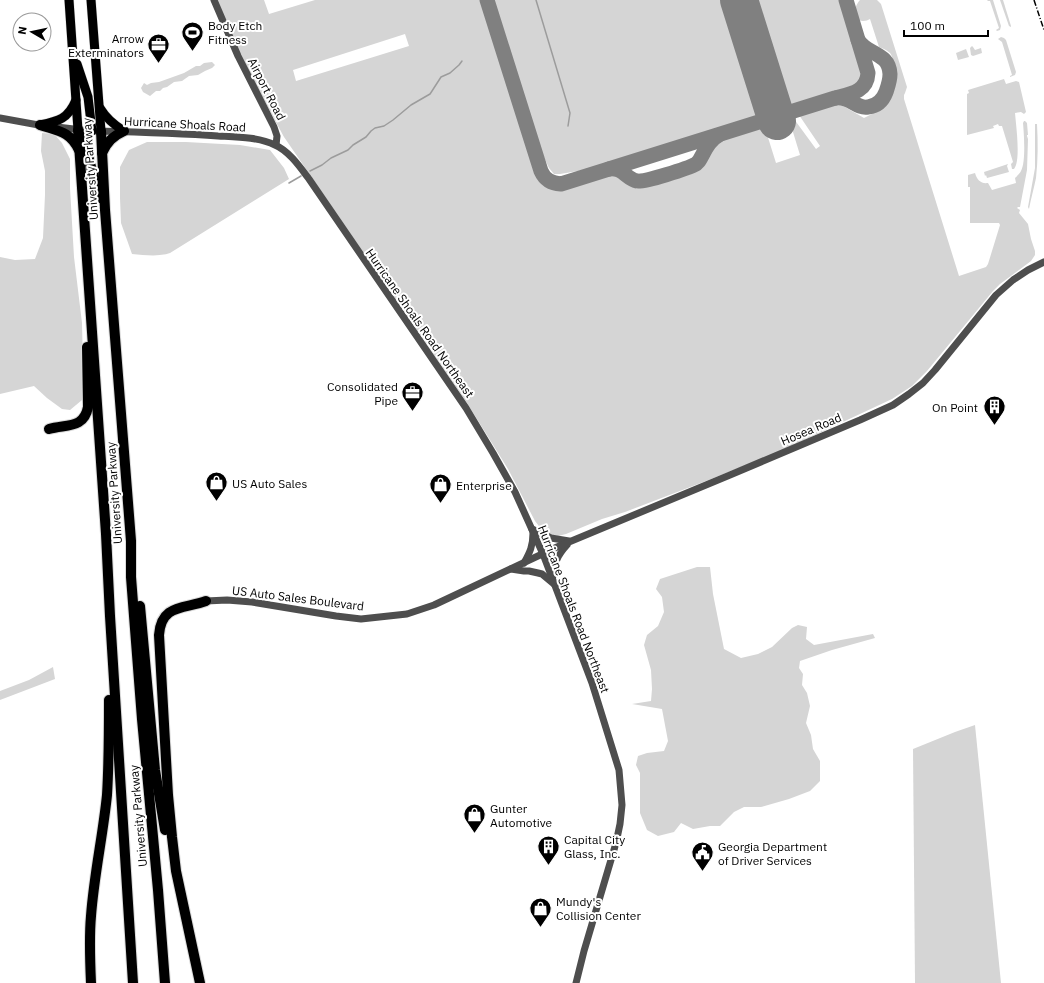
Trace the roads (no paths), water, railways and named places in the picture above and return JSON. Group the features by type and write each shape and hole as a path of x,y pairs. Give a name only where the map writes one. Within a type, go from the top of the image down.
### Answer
{"highway":[{"name":"University Parkway","path":"69,0 76,99 89,131 102,153 105,210 131,541 131,577 165,983"},
{"name":"University Parkway","path":"91,0 99,107 80,152 106,534 133,983"},
{"path":"73,52 88,97 91,166 105,210"},
{"path":"40,125 64,118 76,99"},
{"path":"99,107 111,122 124,131 111,139 107,143 102,153"},
{"path":"40,125 68,135 74,140 80,152"},
{"path":"49,429 79,423 84,418 87,411 87,342 90,309"},
{"path":"131,541 137,577 156,770 164,823 200,983"},
{"path":"176,871 168,795 160,630 161,622 172,610 206,601"},
{"path":"90,983 91,916 104,823 109,764 110,616"}],"street":[{"name":"Airport Road","path":"214,0 238,56 274,127 277,136 276,145"},
{"name":"Hurricane Shoals Road","path":"0,118 89,131 124,131 239,138 258,140 276,145"},
{"name":"Hurricane Shoals Road Northeast","path":"276,145 293,158 309,179 466,408 497,460 515,492 533,530 592,683 619,770 622,805 616,843 576,983"},
{"name":"Hosea Road","path":"543,554 893,405 923,383 996,295 1013,280 1044,262"},
{"path":"524,563 532,548 533,530 551,538 570,542"},
{"path":"510,569 542,574 554,582 556,559 570,542"},
{"name":"US Auto Sales Boulevard","path":"206,601 227,600 252,602 361,619 407,614 434,605 543,554"}],"waterway":[{"path":"536,0 570,113 568,126"},
{"path":"310,171 322,165 331,158 348,150 366,137 375,128 384,126 411,105 430,94 441,77 450,73 462,61"},
{"path":"289,183 301,176"}],"railway":[{"path":"1034,0 1044,30"}],"place":[{"name":"Body Etch Fitness","path":"193,52"},
{"name":"Arrow Exterminators","path":"159,64"},
{"name":"Consolidated Pipe","path":"413,412"},
{"name":"On Point","path":"994,426"},
{"name":"US Auto Sales","path":"217,502"},
{"name":"Enterprise","path":"441,504"},
{"name":"Gunter Automotive","path":"475,834"},
{"name":"Capital City Glass, Inc.","path":"549,866"},
{"name":"Georgia Department of Driver Services","path":"702,872"},
{"name":"Mundy's Collision Center","path":"541,928"}]}
